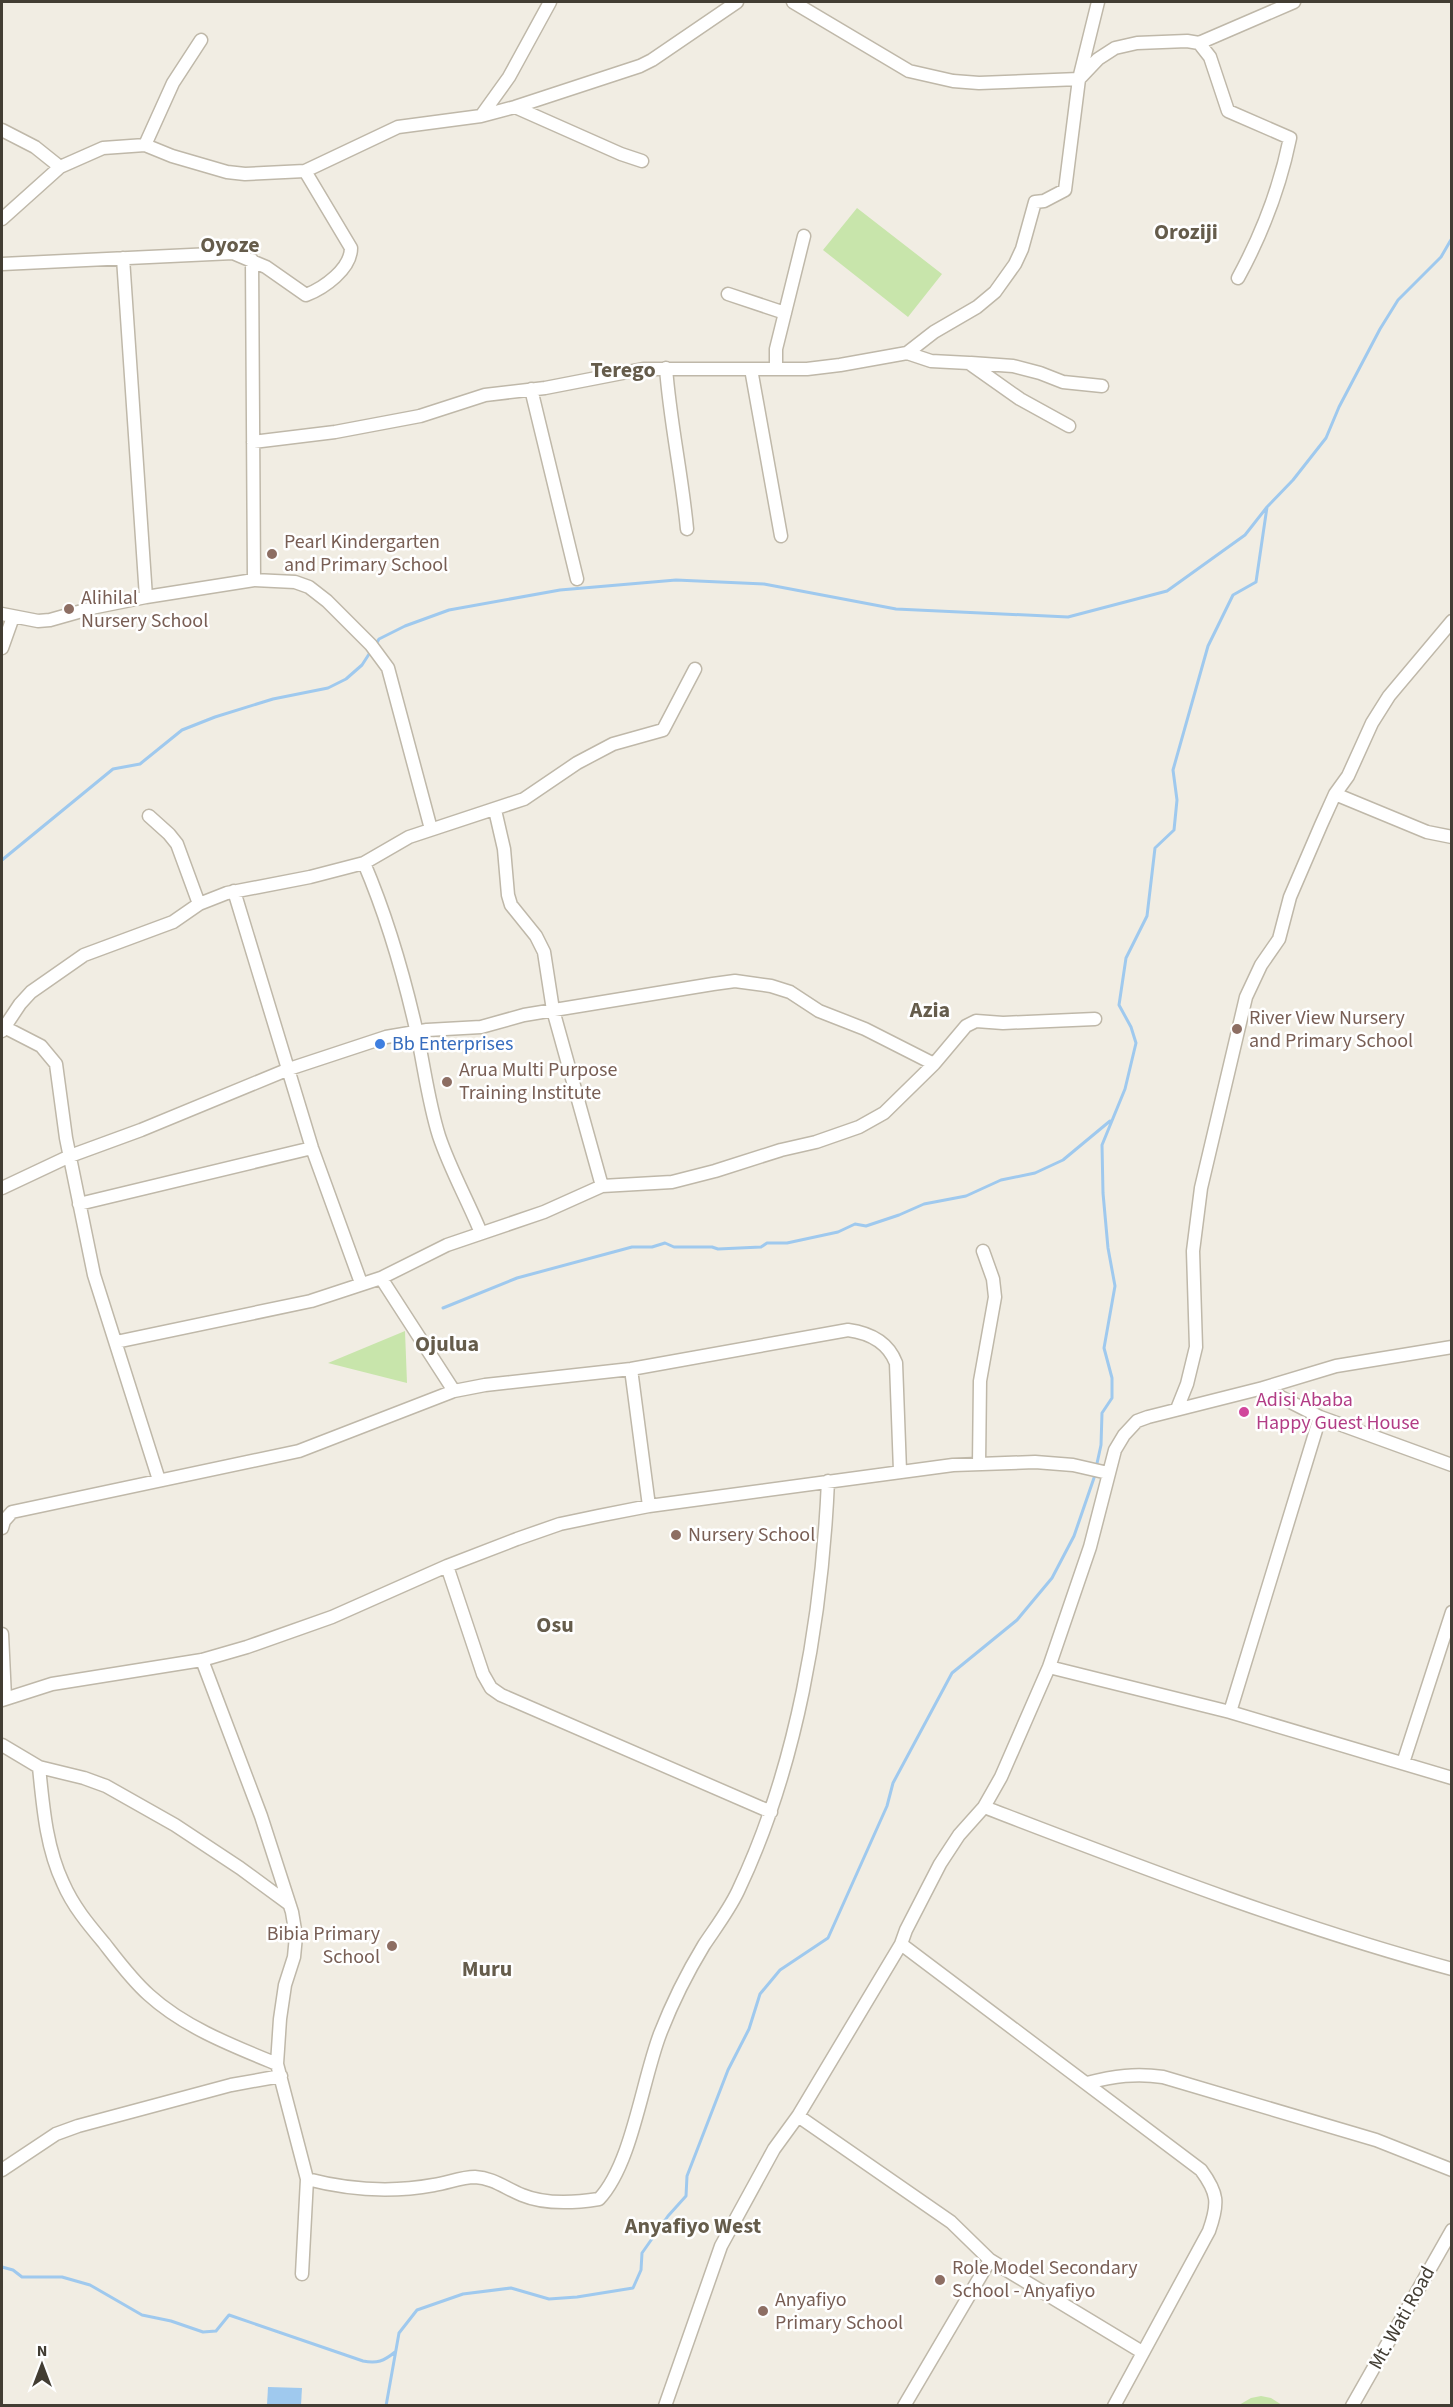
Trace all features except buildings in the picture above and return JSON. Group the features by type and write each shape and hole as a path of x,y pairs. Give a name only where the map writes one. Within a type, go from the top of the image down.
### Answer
{"street":[{"path":"481,116 509,77 550,2"},
{"path":"2,219 60,167 103,148 145,145 172,156 227,172 245,174 305,171 398,127 481,116 565,92 646,63 737,2"},
{"path":"794,2 909,71 953,81 979,83 1079,80 1098,59 1115,48 1137,42 1187,40 1199,43 1294,2"},
{"path":"253,441 335,432 420,416 485,395 643,369 776,369 840,365 907,353 933,333 977,307 995,292 1015,264 1022,249 1035,202 1044,201 1065,190 1079,80 1098,2"},
{"path":"145,145 173,83 201,40"},
{"path":"1199,43 1210,57 1228,111 1290,138 1272,205 1238,278"},
{"path":"515,107 642,161"},
{"path":"2,130 35,147 60,167"},
{"path":"2,264 216,252 233,253 252,260 306,295 316,291 339,273 351,254 349,243 305,171"},
{"path":"776,369 776,349 804,236"},
{"path":"123,258 146,597"},
{"path":"252,260 254,580"},
{"path":"728,294 785,313"},
{"path":"907,353 931,361 1013,366 1063,382 1102,386"},
{"path":"969,363 1020,399 1069,426"},
{"path":"666,368 669,407 687,529"},
{"path":"751,369 781,536"},
{"path":"531,389 577,579"},
{"path":"2,648 7,615 38,621 51,620 96,607 146,597 254,580 295,582 309,588 327,601 380,656 388,668 431,829"},
{"path":"1178,1409 1196,1347 1192,1251 1200,1188 1246,997 1261,965 1279,939 1290,897 1335,794 1348,776 1365,738 1389,696 1452,621"},
{"path":"159,1480 94,1275 62,1117 56,1064 41,1046 4,1029 20,1004 31,992 84,956 172,922 199,904 234,891 310,877 364,863 409,837 524,799 577,763 613,744 663,730 695,669"},
{"path":"1335,794 1427,832 1452,837"},
{"path":"495,810 504,849 508,895 512,905 536,936 544,952 553,1010 602,1186"},
{"path":"149,816 170,834 177,844 199,904"},
{"path":"364,863 398,954 426,1086 440,1138 481,1233"},
{"path":"234,891 312,1148 361,1283"},
{"path":"2,1188 70,1156 141,1130 289,1069 386,1037 416,1031 481,1027 524,1015 735,981 771,986 790,992 819,1011 865,1029 934,1064"},
{"path":"116,1342 311,1301 381,1278 447,1245 544,1212 602,1186 672,1182 816,1142 859,1127 884,1113 934,1064 966,1026 976,1021 1015,1023 1095,1019"},
{"path":"79,1204 312,1148"},
{"path":"980,1464 980,1381 995,1297 993,1279 983,1251"},
{"path":"381,1278 454,1391"},
{"path":"2,1520 12,1512 19,1510 310,1448 454,1391 485,1385 631,1369 834,1331 863,1332 875,1337 893,1355 896,1363 900,1471"},
{"path":"665,2406 721,2246 774,2149 798,2116 901,1944 940,1864 959,1835 984,1807 1005,1767 1049,1667 1090,1547 1115,1450 1124,1435 1137,1421 1336,1366 1452,1347"},
{"path":"631,1369 649,1506"},
{"path":"1263,1388 1320,1417 1452,1465"},
{"path":"1230,1712 1320,1417"},
{"path":"2,1634 3,1699 52,1684 202,1659 247,1647 332,1617 447,1566 560,1524 649,1506 900,1471 1035,1462 1073,1465 1108,1473"},
{"path":"307,2179 372,2190 436,2185 471,2177 496,2181 523,2196 562,2203 599,2199 607,2190 627,2144 666,2018 690,1970 738,1891 771,1812 794,1732 822,1578 828,1481"},
{"path":"447,1566 471,1643 490,1688 501,1695 771,1812"},
{"path":"1403,1763 1452,1612"},
{"path":"202,1659 261,1816 289,1905 296,1936 294,1957 285,1985 280,2019 279,2070 307,2179 302,2274"},
{"path":"1049,1667 1230,1712 1452,1778"},
{"path":"2,1745 39,1767 106,1786 175,1825 240,1868 289,1905"},
{"path":"39,1767 45,1824 62,1881 77,1911 134,1980 162,2007 279,2070"},
{"path":"984,1807 1186,1884 1284,1918 1452,1970"},
{"path":"901,1944 1201,2170 1214,2187 1216,2205 1209,2231 1114,2406"},
{"path":"2,2170 48,2139 78,2126 279,2070"},
{"path":"1088,2083 1115,2075 1138,2073 1163,2077 1376,2140 1452,2170"},
{"path":"798,2116 951,2222 990,2260 1142,2352"},
{"name":"Mt. Wati Road","path":"1352,2406 1452,2230"},
{"path":"904,2406 990,2260"}],"green space":[{"path":"857,208 942,274 908,317 823,250"},
{"path":"405,1331 407,1383 328,1363"},
{"path":"1261,2396 1271,2398 1282,2405 1239,2405 1251,2398"}],"water":[{"path":"268,2387 302,2388 301,2405 267,2405"}],"waterway":[{"path":"1096,1468 1101,1445 1102,1413 1112,1398 1112,1378 1104,1348 1115,1286 1108,1248 1102,1145 1125,1089 1136,1043 1131,1027 1119,1005 1126,958 1147,916 1155,848 1174,830 1177,800 1173,770 1208,646 1233,595 1256,582 1267,507 1293,480 1326,438 1339,407 1398,300 1441,257 1452,238"},
{"path":"375,646 379,639 405,626 449,610 560,590 676,580 764,584 896,609 1068,617 1167,591 1245,535 1267,507"},
{"path":"2,860 113,769 140,764 182,730 215,717 273,699 328,688 346,679 362,665 371,651"},
{"path":"443,1308 517,1278 632,1247 652,1247 665,1243 674,1247 718,1249 761,1247 767,1243 787,1243 838,1232 855,1224 866,1226 924,1204 966,1196 1001,1180 1035,1173 1063,1160 1110,1121"},
{"path":"386,2406 399,2333 417,2310 463,2294 511,2288 549,2299 633,2288 641,2270 642,2253 668,2216 686,2196 687,2176 728,2070 749,2029 760,1994 780,1970 828,1938 887,1806 893,1783 952,1673 1017,1620 1052,1578 1074,1536 1095,1475"},
{"path":"2,2267 13,2270 22,2277 62,2277 90,2285 142,2315 171,2321 203,2332 216,2331 229,2315 363,2361 380,2361 395,2352"}],"place":[{"name":"Pearl Kindergarten and Primary School","path":"272,554"},
{"name":"Alihilal Nursery School","path":"69,609"},
{"name":"River View Nursery and Primary School","path":"1237,1029"},
{"name":"Bb Enterprises","path":"380,1044"},
{"name":"Arua Multi Purpose Training Institute","path":"447,1082"},
{"name":"Adisi Ababa Happy Guest House","path":"1244,1412"},
{"name":"Nursery School","path":"676,1535"},
{"name":"Bibia Primary School","path":"392,1946"},
{"name":"Role Model Secondary School - Anyafiyo","path":"940,2280"},
{"name":"Anyafiyo Primary School","path":"763,2311"}],"district":[{"name":"Oroziji","path":"1186,232"},
{"name":"Oyoze","path":"230,245"},
{"name":"Terego","path":"623,370"},
{"name":"Azia","path":"930,1010"},
{"name":"Ojulua","path":"447,1344"},
{"name":"Osu","path":"555,1625"},
{"name":"Muru","path":"487,1969"},
{"name":"Anyafiyo West","path":"693,2226"}]}
